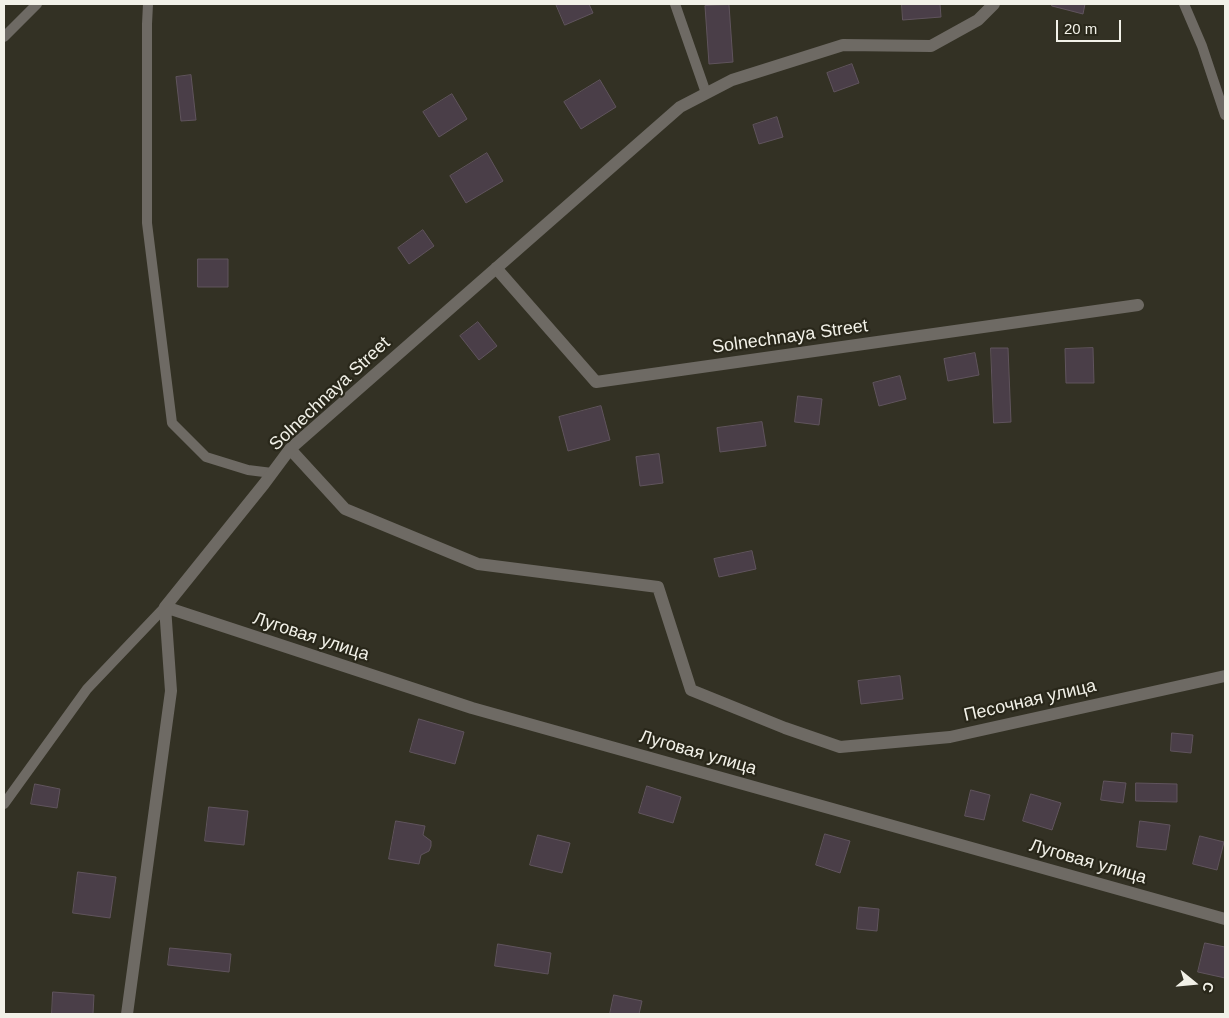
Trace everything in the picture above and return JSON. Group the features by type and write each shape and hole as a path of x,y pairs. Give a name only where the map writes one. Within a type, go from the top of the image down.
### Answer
{"street":[{"name":"Solnechnaya Street","path":"165,608 290,449 680,107 732,80 843,45 931,46 978,20 994,4"},
{"name":"Solnechnaya Street","path":"496,268 596,382 1138,305"},
{"name":"Песочная улица","path":"290,449 345,509 478,564 658,587 691,690 785,728 840,747 950,737 1225,676"},
{"name":"Луговая улица","path":"165,608 472,708 1225,919"},
{"path":"127,1014 171,691 165,608"}],"lane":[{"path":"4,37 38,4"},
{"path":"148,4 147,223 172,423 206,458 248,470 272,473"},
{"path":"675,4 706,94"},
{"path":"1184,4 1202,46 1225,115"},
{"path":"4,804 87,689 165,608"}],"building":[{"path":"556,4 589,4 593,13 565,25"},
{"path":"902,4 940,4 941,17 903,20"},
{"path":"1052,4 1085,4 1083,14 1052,6"},
{"path":"729,5 733,62 709,64 705,6"},
{"path":"852,64 859,83 834,92 827,73"},
{"path":"191,75 196,120 181,121 176,77"},
{"path":"600,80 616,107 581,129 564,102"},
{"path":"452,94 467,119 439,137 423,112"},
{"path":"777,117 783,137 759,144 753,125"},
{"path":"487,153 503,181 466,203 450,176"},
{"path":"423,230 434,246 409,264 398,248"},
{"path":"198,259 228,259 228,287 198,287"},
{"path":"478,322 497,346 479,360 460,336"},
{"path":"991,348 1008,348 1011,422 994,423"},
{"path":"1093,348 1094,383 1066,383 1065,349"},
{"path":"975,353 979,375 948,381 944,359"},
{"path":"900,376 906,399 879,406 873,383"},
{"path":"798,396 822,399 819,425 795,422"},
{"path":"601,406 610,440 568,451 559,417"},
{"path":"762,422 766,446 720,452 717,428"},
{"path":"659,454 663,483 640,486 636,457"},
{"path":"752,551 756,569 719,577 714,559"},
{"path":"900,676 903,699 861,704 858,681"},
{"path":"419,719 464,732 455,764 410,752"},
{"path":"1172,733 1193,735 1191,753 1171,751"},
{"path":"1104,781 1126,783 1123,803 1101,800"},
{"path":"1136,783 1177,784 1177,802 1136,801"},
{"path":"35,784 60,789 57,808 31,804"},
{"path":"647,786 681,797 673,823 639,813"},
{"path":"971,790 990,795 984,820 965,816"},
{"path":"1031,794 1061,803 1052,830 1023,821"},
{"path":"209,807 248,811 244,845 205,841"},
{"path":"396,821 425,826 423,835 431,841 431,846 429,851 421,855 419,864 389,859"},
{"path":"1140,821 1170,825 1166,850 1137,847"},
{"path":"825,834 850,841 840,873 816,865"},
{"path":"538,835 570,843 562,873 530,865"},
{"path":"1200,836 1224,842 1217,870 1193,864"},
{"path":"78,872 116,877 110,918 73,913"},
{"path":"859,907 879,909 877,931 857,929"},
{"path":"1205,943 1225,947 1225,978 1198,972"},
{"path":"498,944 551,953 548,974 495,966"},
{"path":"170,948 231,954 229,972 168,965"},
{"path":"53,992 94,995 93,1014 52,1014"},
{"path":"614,995 642,1001 639,1014 610,1014"}]}
